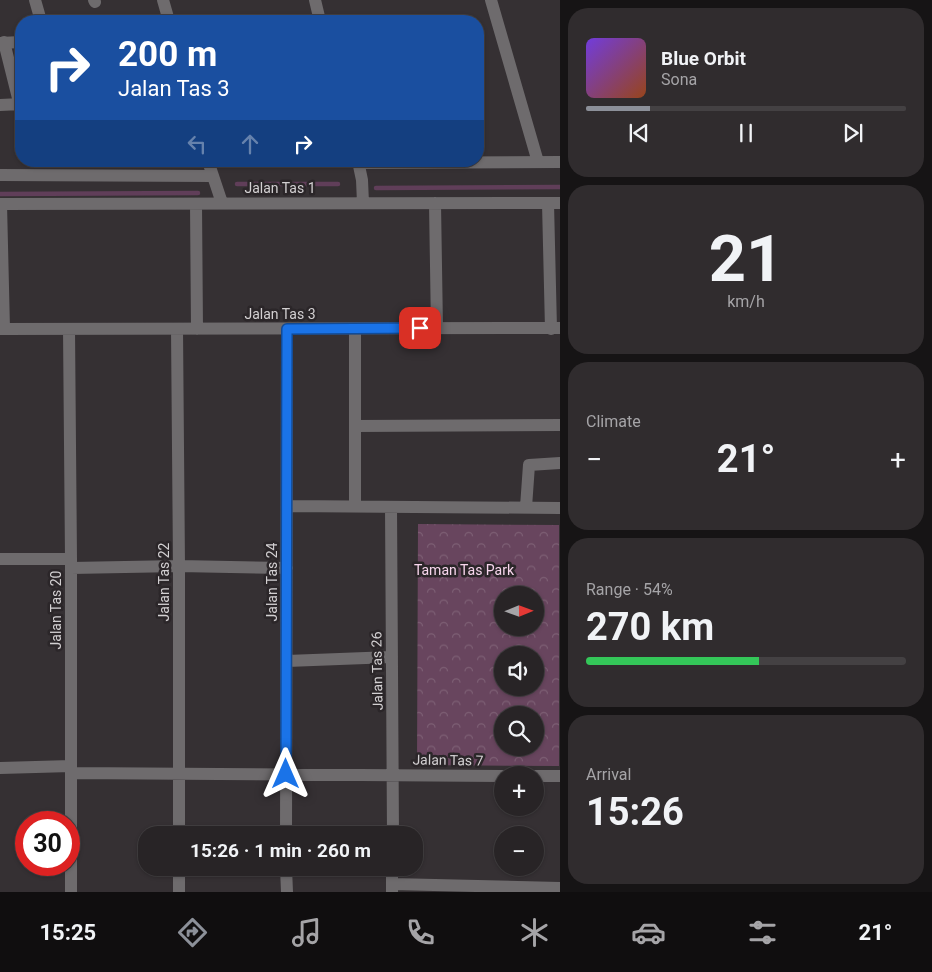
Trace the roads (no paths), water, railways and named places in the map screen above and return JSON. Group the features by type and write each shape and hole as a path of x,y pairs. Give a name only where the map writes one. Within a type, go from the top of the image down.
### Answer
{"street":[{"path":"35,0 39,15"},
{"path":"164,0 168,15"},
{"path":"315,0 319,15"},
{"path":"491,0 538,162"},
{"path":"15,42 2,42 15,86"},
{"path":"0,104 15,105"},
{"path":"484,162 560,162"},
{"path":"34,167 36,175"},
{"path":"210,167 222,204"},
{"path":"359,167 363,203"},
{"path":"0,175 212,176"},
{"path":"435,203 436,328"},
{"path":"554,203 555,328"},
{"name":"Jalan Tas 1","path":"1,204 554,203"},
{"path":"1,204 2,329"},
{"path":"196,204 198,329"},
{"name":"Jalan Tas 3","path":"2,329 555,328"},
{"name":"Jalan Tas 20","path":"69,329 71,892"},
{"name":"Jalan Tas 22","path":"177,329 180,566 179,826"},
{"name":"Jalan Tas 24","path":"286,826 287,329"},
{"path":"355,329 355,506"},
{"path":"355,426 560,425"},
{"path":"526,507 529,465 560,463"},
{"path":"287,506 560,508"},
{"name":"Jalan Tas 26","path":"391,506 393,826"},
{"path":"0,559 71,563 287,568"},
{"path":"286,661 392,657"},
{"name":"Jalan Tas 7","path":"0,768 179,773 494,776"},
{"path":"544,776 560,776"},
{"path":"178,892 179,876"},
{"path":"286,876 286,892"},
{"path":"392,888 560,888"}],"waterway":[{"path":"237,184 338,184"},
{"path":"376,188 560,187"},
{"path":"0,194 198,193"}],"park label":[{"name":"Taman Tas Park","path":"464,570"}]}
